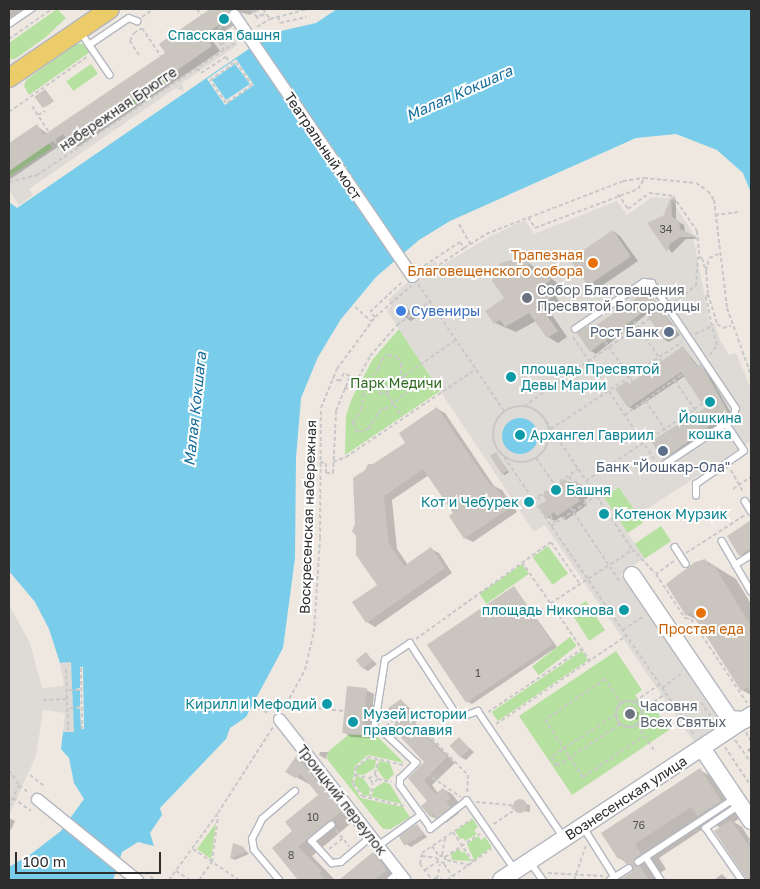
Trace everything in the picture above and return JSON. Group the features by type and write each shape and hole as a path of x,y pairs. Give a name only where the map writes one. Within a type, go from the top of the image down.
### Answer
{"main road":[{"path":"10,75 110,9"},
{"path":"632,575 743,721"},
{"name":"Вознесенская улица","path":"501,880 515,871 534,867 565,838 586,832 699,743 743,721"},
{"path":"699,743 751,821"}],"street":[{"name":"Театральный мост","path":"234,15 412,275"},
{"name":"Троицкий переулок","path":"278,719 378,846 398,878"},
{"path":"37,799 141,876"}],"lane":[{"path":"9,24 31,9"},
{"path":"89,45 126,20 137,21"},
{"path":"79,30 110,76"},
{"path":"575,329 619,299 649,282 668,306 737,411 734,419 660,468"},
{"path":"696,496 696,484 744,451 726,424"},
{"path":"746,499 751,511"},
{"path":"722,541 751,592"},
{"path":"675,547 686,564"},
{"path":"735,565 751,555"},
{"path":"515,871 467,801 431,829 400,783 416,763 382,731 374,730 385,660 410,643 457,715 462,717 476,709 482,716 565,838"},
{"path":"279,880 254,850 252,839 262,819 295,791"},
{"path":"638,862 738,801"},
{"path":"738,801 706,828 742,880"},
{"path":"378,846 421,815"},
{"path":"332,825 312,841 328,861 337,863 371,837"},
{"path":"586,832 613,879 629,868"},
{"path":"646,857 661,880"},
{"path":"534,867 543,880"}],"path":[{"path":"9,39 52,9"},
{"path":"137,21 154,9"},
{"path":"197,9 201,15"},
{"path":"253,9 261,16 266,13"},
{"path":"263,9 270,19"},
{"path":"258,27 278,16 308,9"},
{"path":"278,16 280,23 306,17"},
{"path":"140,55 130,42 134,33 142,28 161,56"},
{"path":"219,28 228,40 221,45"},
{"path":"212,31 224,50"},
{"name":"набережная Брюгге","path":"9,182 33,177 236,42"},
{"path":"9,112 94,52"},
{"path":"197,68 201,74 226,57 231,65"},
{"path":"236,62 252,84 226,103 210,80 231,65 236,62"},
{"path":"170,68 178,81"},
{"path":"32,106 49,132"},
{"path":"38,115 44,110"},
{"path":"54,140 65,156"},
{"path":"528,217 535,228 640,187 644,178"},
{"name":"Воскресенская набережная","path":"169,880 218,813 278,719 305,670 314,632 320,538 322,408 333,378 375,317 370,312 412,275 460,242 464,248 528,217 623,181 644,178 696,183 712,195 731,326 751,375"},
{"path":"618,194 628,208 649,194 673,196 696,231 699,256 696,286 641,328 524,406 504,411 492,432 494,444 699,743"},
{"path":"716,215 739,212"},
{"path":"459,224 470,244"},
{"path":"438,265 464,248"},
{"path":"720,253 709,258 706,271 708,294 717,324 723,328 731,326"},
{"path":"699,256 706,271"},
{"path":"412,275 504,411"},
{"path":"625,416 676,382 713,353 717,345 706,297 708,294"},
{"path":"619,299 641,328 711,434"},
{"path":"344,388 352,389 370,356 397,326 430,302"},
{"path":"375,317 390,303"},
{"path":"355,307 371,321"},
{"path":"590,318 681,454"},
{"path":"551,429 689,337 712,326"},
{"path":"575,329 573,336 660,468"},
{"path":"402,416 387,394 388,387 456,340"},
{"path":"388,356 397,357 402,364 400,370 404,376 408,391 394,404 380,409 363,432 353,428 352,422 363,405 365,387 379,368 380,360 388,356"},
{"path":"333,462 346,457 476,369"},
{"path":"320,462 326,463 326,473 333,473 336,411 350,376 344,373 340,381 333,378"},
{"path":"387,394 383,395 379,389 381,385 388,387"},
{"path":"586,481 724,390"},
{"path":"524,406 534,409 546,421 632,550 656,574 685,618 691,618 743,721 751,741"},
{"path":"504,457 521,462 536,458 549,438 546,421"},
{"path":"536,458 555,486"},
{"path":"533,500 578,469"},
{"path":"730,471 746,499"},
{"path":"568,476 572,482"},
{"path":"733,488 751,477"},
{"path":"580,494 586,502"},
{"path":"551,526 596,496"},
{"path":"538,497 542,503"},
{"path":"570,507 604,557"},
{"path":"656,574 751,511"},
{"path":"550,515 556,523"},
{"path":"410,643 551,542 580,584"},
{"path":"534,614 632,550"},
{"path":"522,562 590,661"},
{"path":"622,630 644,616"},
{"path":"696,627 699,624"},
{"path":"490,728 626,636"},
{"path":"482,716 582,649"},
{"path":"81,668 82,729"},
{"path":"66,669 70,708 68,730"},
{"path":"662,688 682,674"},
{"path":"621,703 605,679 544,720 583,777 644,736"},
{"path":"621,703 635,701 659,685"},
{"path":"749,686 751,690"},
{"path":"69,690 82,690"},
{"path":"642,709 666,694"},
{"path":"43,700 69,699"},
{"path":"616,714 620,724 628,727 637,725 642,718 642,709 635,701"},
{"path":"620,724 557,766 551,757 616,714 621,703"},
{"path":"286,705 344,710"},
{"path":"70,708 82,707"},
{"path":"258,708 278,719"},
{"path":"382,731 392,720 405,714 409,715 468,775 467,801"},
{"path":"637,725 655,752"},
{"path":"751,763 735,739 724,746 751,786"},
{"path":"412,767 369,757 356,767 353,784 362,796 416,808"},
{"path":"370,778 375,774 378,760"},
{"path":"9,770 19,785 24,788"},
{"path":"375,774 378,779 400,783"},
{"path":"30,775 44,786"},
{"path":"354,775 370,778 373,783"},
{"path":"370,798 373,783 378,779"},
{"path":"9,806 19,785"},
{"path":"13,798 31,811"},
{"path":"198,880 212,862 218,813"},
{"path":"477,815 432,846 421,856 420,864 430,877 445,880 498,845"},
{"path":"332,825 354,851"},
{"path":"453,832 473,862"},
{"path":"574,880 586,832"},
{"path":"437,879 439,859 446,836"},
{"path":"323,854 343,838"},
{"path":"748,843 751,840"},
{"path":"432,846 452,876"},
{"path":"193,849 239,880"},
{"path":"421,856 469,865"},
{"path":"425,870 439,859"},
{"path":"534,867 576,875 613,879"},
{"path":"176,871 190,880"},
{"path":"141,876 155,880"}],"green space":[{"path":"57,9 66,18 46,37 15,59 9,59 9,43"},
{"path":"76,44 83,44 90,52 29,95 24,86 26,80"},
{"path":"91,64 98,74 73,91 66,81"},
{"path":"167,75 170,80 72,147 69,143"},
{"path":"49,143 52,148 9,177 9,171"},
{"name":"Парк Медичи","path":"399,329 440,391 345,455 346,416 352,398 373,359"},
{"path":"619,487 643,523 627,533 603,498"},
{"path":"661,526 671,541 645,559 634,544"},
{"path":"548,546 568,574 553,585 533,557"},
{"path":"522,564 529,574 486,604 479,594"},
{"path":"586,601 605,630 589,641 570,611"},
{"path":"570,637 577,646 539,675 532,667"},
{"path":"582,651 588,660 498,721 492,712"},
{"path":"616,651 642,690 635,695 644,708 653,705 669,730 572,795 519,716"},
{"path":"348,735 376,735 404,763 368,755 355,766 352,784 361,798 403,807 410,817 391,829 383,829 327,759 328,752"},
{"path":"368,759 376,760 375,768 364,775 356,774 357,767"},
{"path":"379,761 390,763 394,774 388,780 384,779 377,769"},
{"path":"356,776 363,778 370,788 369,796 363,795 354,783"},
{"path":"384,782 390,784 402,804 372,797 373,789"},
{"path":"473,819 478,827 474,830 477,834 465,841 463,838 460,839 455,831"},
{"path":"216,823 211,859 197,849"},
{"path":"478,836 481,840 485,837 492,847 474,860 467,844"},
{"path":"459,849 462,853 464,851 471,861 452,860 451,854"}],"shaded area":[{"path":"222,23 238,45 182,83 184,92 176,88 29,189 33,195 19,205 9,190 9,177 52,148 49,143 63,134 72,147 170,80 165,72 174,65 178,70 212,46 204,35"},
{"path":"652,197 670,198 692,231 710,324 714,323 720,340 729,355 736,353 751,389 751,441 638,515 619,487 604,497 644,558 621,574 723,726 696,745 545,525 534,532 387,311 392,305 388,300 418,272 435,261 439,267 487,238 525,220 534,234 617,201 627,215","holes":["521,418 532,422 538,432 503,430 510,421","565,479 569,484 576,480 583,491 577,496 580,501 557,516 554,512 546,517 538,506 546,500 543,495"]},
{"path":"9,605 30,643 42,688 64,686 60,663 71,662 76,708 74,732 63,732 65,713 43,710 36,756 9,816"}],"water":[{"name":"Малая Кокшага","path":"337,9 751,9 751,193 743,173 717,150 676,134 636,138 450,221 419,240 376,277 341,319 318,357 301,398 296,458 295,558 283,648 246,717 230,728 226,739 160,808 162,815 150,833 154,846 138,842 122,852 113,880 9,880 9,867 31,854 61,831 84,799 74,783 69,758 61,749 63,732 74,732 71,662 60,663 49,629 35,602 9,571 9,202 17,208 272,33 316,23"},
{"path":"520,418 527,419 533,423 537,429 537,443 533,449 527,453 520,454 513,453 507,449 503,443 502,436 503,429 507,423 513,419"}],"pier":[{"path":"236,59 254,85 225,105 207,79","holes":["235,64 250,84 226,100 212,80"]},
{"path":"80,667 83,667 84,729 81,729 80,709 76,708 80,706 80,691 75,689 80,688"}],"building":[{"path":"210,9 230,9 228,19 204,35 212,46 69,143 63,134 9,171 9,143 37,124 44,135 165,53 159,44"},
{"path":"45,89 53,100 43,108 34,97"},
{"path":"671,196 672,217 679,221 680,229 698,237 680,237 670,244 667,252 647,223 664,215"},
{"name":"Трапезная Благовещенского собора","path":"613,230 631,257 588,286 570,259"},
{"name":"Собор Благовещения Пресвятой Богородицы","path":"520,258 525,260 538,279 547,273 551,280 543,286 551,298 540,306 558,331 547,338 529,313 505,327 500,320 494,324 485,311 504,298 492,281 500,263"},
{"path":"648,290 676,332 664,340 644,311 590,352 577,333 590,325 592,328"},
{"path":"683,346 697,367 701,364 728,412 663,460 651,441 705,408 681,372 628,408 615,389 627,381 629,384"},
{"path":"437,407 487,481 492,486 494,485 510,508 464,539 449,516 453,513 423,469 384,496 389,544 404,566 431,547 445,568 366,623 352,602 377,585 356,555 356,536 352,531 355,524 353,478 365,470 368,464 373,464 405,443 399,433"},
{"path":"496,452 508,471 502,474 490,456"},
{"path":"565,479 570,484 576,480 584,491 577,496 580,501 557,516 554,512 546,518 538,506 546,500 542,495"},
{"path":"751,520 751,548 739,556 727,536"},
{"path":"705,559 709,566 713,564 751,626 751,685 741,691 691,612 686,616 666,584 695,562"},
{"path":"514,586 553,644 466,703 427,645"},
{"path":"366,652 373,661 363,669 356,660"},
{"name":"Музей истории православия","path":"347,686 367,688 362,735 342,733"},
{"path":"401,699 407,707 401,711 447,757 424,780 435,794 443,788 451,798 446,802 451,808 437,819 433,814 430,817 421,806 427,801 408,778 424,762 393,729 396,720 388,708"},
{"name":"Часовня Всех Святых","path":"630,706 635,708 637,713 635,718 630,720 625,718 623,713 625,708"},
{"path":"459,737 470,749 460,758 449,746"},
{"path":"296,756 342,811 298,847 322,871 319,873 326,880 298,880 272,848 292,831 285,822 318,795 301,774 295,778 285,772"},
{"path":"700,768 721,801 697,816 691,807 635,844 641,854 634,859 634,864 640,866 649,880 618,880 632,872 633,866 626,864 621,857 618,859 601,833"},
{"path":"520,799 525,801 527,806 525,811 520,813 515,811 513,806 515,801"},
{"path":"731,820 751,849 751,880 747,880 714,831"},
{"path":"417,824 423,834 404,846 398,835"},
{"path":"233,843 244,847 245,852 230,859"},
{"path":"373,852 387,870 374,880 339,880"}],"place":[{"name":"Спасская башня","path":"224,19"},
{"name":"Трапезная Благовещенского собора","path":"593,263"},
{"name":"Собор Благовещения Пресвятой Богородицы","path":"527,298"},
{"name":"Сувениры","path":"401,311"},
{"name":"Рост Банк","path":"669,332"},
{"name":"площадь Пресвятой Девы Марии","path":"511,377"},
{"name":"Йошкина кошка","path":"710,402"},
{"name":"Архангел Гавриил","path":"520,435"},
{"name":"Банк \"Йошкар-Ола\"","path":"663,451"},
{"name":"Башня","path":"556,490"},
{"name":"Кот и Чебурек","path":"529,502"},
{"name":"Котенок Мурзик","path":"604,514"},
{"name":"площадь Никонова","path":"624,610"},
{"name":"Простая еда","path":"701,613"},
{"name":"Кирилл и Мефодий","path":"327,704"},
{"name":"Часовня Всех Святых","path":"630,714"},
{"name":"Музей истории православия","path":"353,722"}]}
